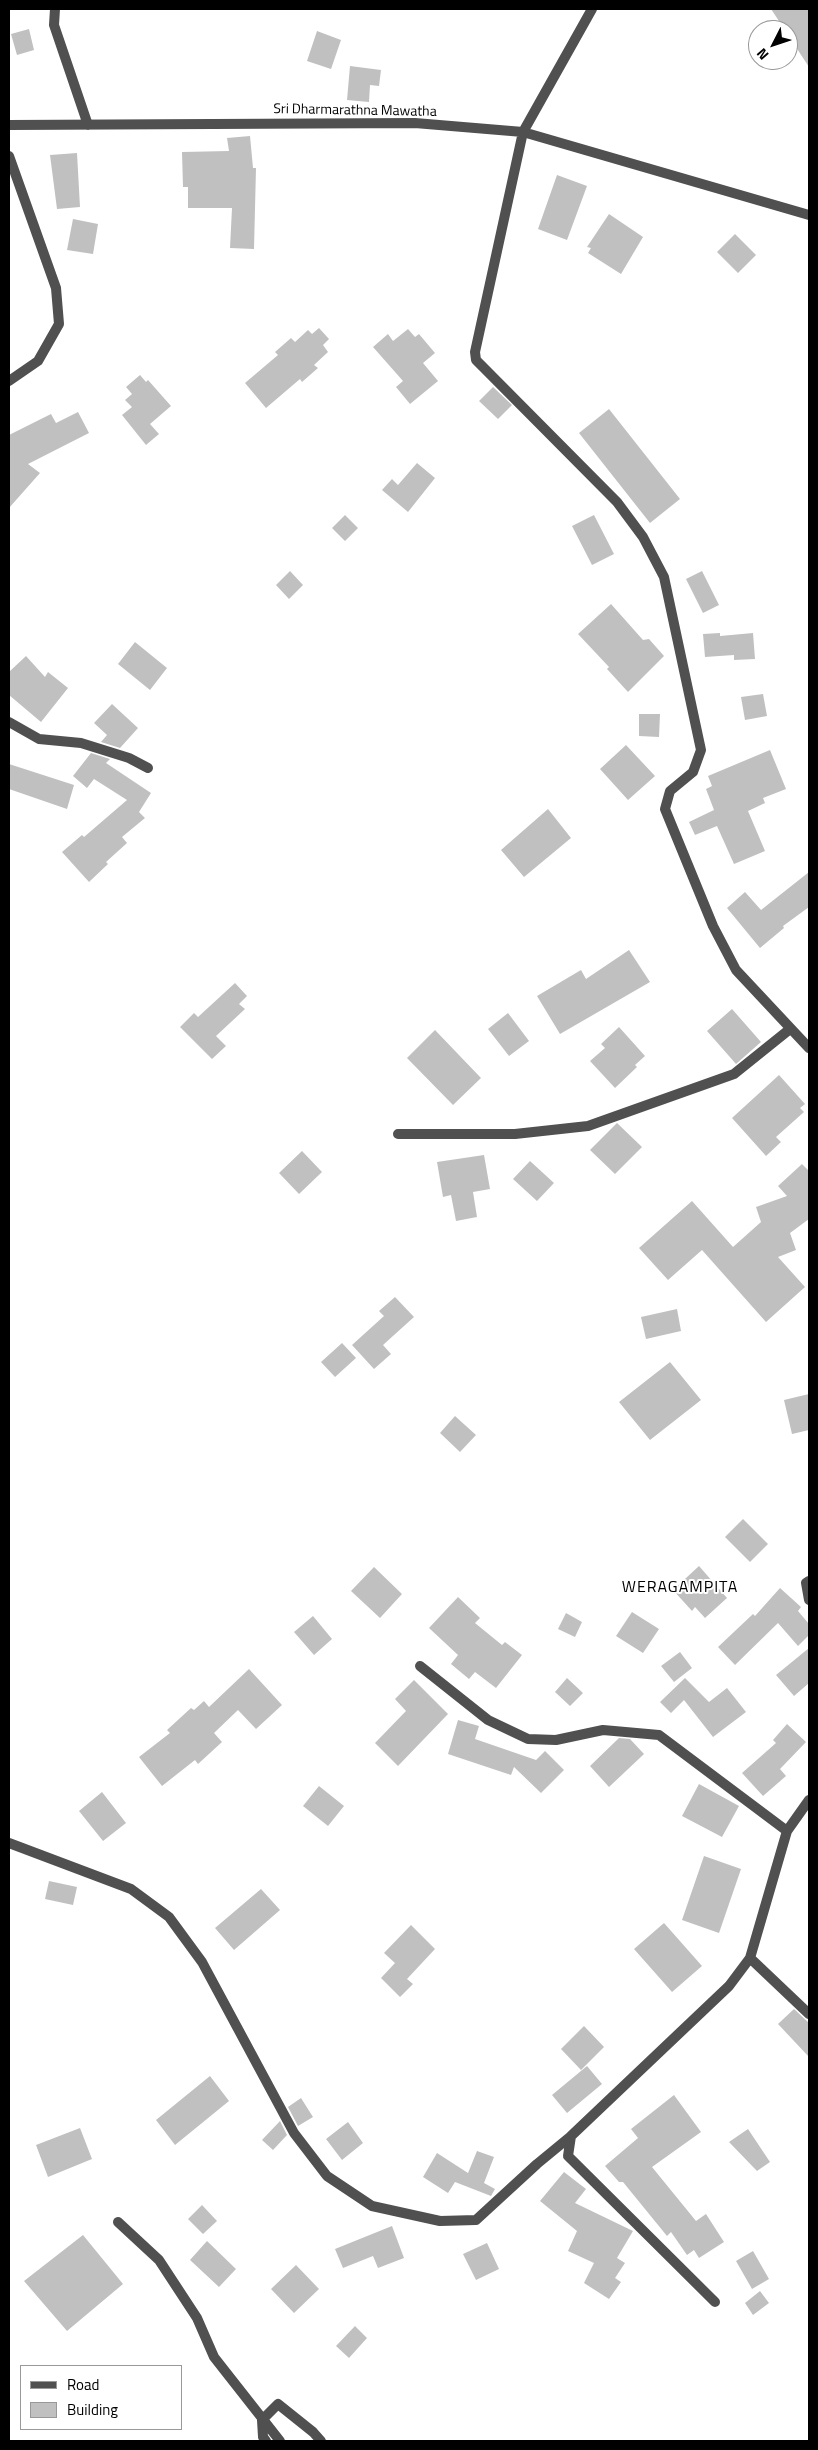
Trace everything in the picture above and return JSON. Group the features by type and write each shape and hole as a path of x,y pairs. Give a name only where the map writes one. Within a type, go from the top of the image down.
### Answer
{"street":[{"path":"55,9 54,25 88,125"},
{"path":"592,9 522,132 475,352 476,360 617,502 643,537 664,577 700,750 693,772 670,791 665,809 712,926 736,970 809,1048"},
{"name":"Sri Dharmarathna Mawatha","path":"9,125 415,123 522,132 809,215"},
{"path":"9,156 56,288 59,324 38,361 9,381"},
{"path":"9,722 38,739 81,743 129,758 148,768"},
{"path":"398,1134 515,1134 588,1126 734,1074 790,1029"},
{"path":"809,1582 806,1583 809,1600"},
{"path":"420,1666 488,1720 528,1739 556,1740 603,1730 658,1735 787,1831"},
{"path":"9,1843 131,1889 169,1917 202,1962 294,2133 327,2176 372,2206 440,2221 476,2220 537,2164 572,2136 729,1986 750,1958 787,1831 809,1800"},
{"path":"750,1958 809,2014"},
{"path":"572,2136 568,2156 715,2302"},
{"path":"118,2222 159,2260 197,2318 214,2357 280,2441"},
{"path":"266,2441 263,2437 262,2420 278,2404 313,2432 321,2441"}],"building":[{"path":"771,9 809,9 809,67 798,50 798,20 778,20"},
{"path":"29,29 34,50 17,55 11,34"},
{"path":"317,31 341,40 331,69 307,61"},
{"path":"350,66 381,70 379,86 370,85 369,102 347,100"},
{"path":"250,136 253,168 256,168 254,249 230,248 232,208 188,208 188,187 183,187 182,152 229,151 227,138"},
{"path":"77,153 80,207 57,209 50,155"},
{"path":"557,175 587,186 567,240 538,229"},
{"path":"609,214 643,237 621,274 588,253 591,248 587,247"},
{"path":"73,219 98,224 93,254 67,250"},
{"path":"735,234 756,255 738,273 717,252"},
{"path":"319,328 329,339 323,345 328,352 314,365 318,368 302,382 300,379 266,408 245,383 278,355 275,352 291,338 295,342 308,330 312,334"},
{"path":"408,329 415,337 419,334 435,353 423,363 438,381 410,404 396,387 403,381 373,347 388,334 393,341"},
{"path":"140,375 146,382 148,380 171,406 150,424 159,434 146,445 122,415 132,407 125,400 132,394 126,387"},
{"path":"493,387 512,405 498,419 479,401"},
{"path":"609,409 680,499 650,523 579,433"},
{"path":"78,412 89,433 28,464 40,473 9,508 9,435 51,414 56,423"},
{"path":"417,463 435,478 408,512 382,490 392,479 398,485"},
{"path":"345,515 358,528 345,541 332,528"},
{"path":"594,515 614,554 592,565 572,526"},
{"path":"290,571 303,585 289,599 276,585"},
{"path":"702,571 719,605 703,613 686,579"},
{"path":"611,604 643,640 649,639 664,656 628,692 607,669 609,667 578,634"},
{"path":"720,633 720,636 753,633 755,659 734,660 734,655 705,657 703,634"},
{"path":"135,642 167,668 150,690 118,664"},
{"path":"26,656 45,677 48,672 68,688 41,722 9,695 9,672"},
{"path":"763,694 767,716 745,720 741,697"},
{"path":"112,704 138,728 120,748 101,742 107,735 94,723"},
{"path":"639,714 660,714 659,737 639,736"},
{"path":"626,745 655,776 628,800 600,769"},
{"path":"770,750 786,789 763,798 765,803 748,811 765,851 734,864 717,826 695,835 689,822 714,810 706,789 712,786 708,776"},
{"path":"91,753 110,759 106,763 151,793 139,812 145,818 122,837 127,843 106,862 108,864 89,882 62,852 82,835 84,837 127,800 94,779 87,788 73,776"},
{"path":"9,764 74,785 67,809 9,789"},
{"path":"548,809 571,838 524,877 501,850"},
{"path":"809,872 809,907 783,926 784,928 760,948 727,908 745,892 761,910"},
{"path":"629,950 650,982 560,1034 537,996 581,970 586,979"},
{"path":"235,983 247,996 239,1004 245,1009 216,1036 226,1046 212,1059 180,1027 194,1013 198,1017"},
{"path":"732,1009 761,1042 736,1064 707,1031"},
{"path":"508,1013 529,1041 509,1056 488,1029"},
{"path":"619,1027 645,1056 635,1065 637,1067 615,1088 590,1061 605,1048 601,1044"},
{"path":"435,1030 481,1078 453,1105 407,1058"},
{"path":"779,1075 805,1104 800,1108 804,1112 776,1137 781,1142 766,1156 732,1118"},
{"path":"617,1123 642,1147 615,1174 590,1150"},
{"path":"302,1151 322,1172 299,1194 279,1173"},
{"path":"484,1155 490,1189 473,1192 477,1217 456,1221 451,1195 443,1197 437,1162"},
{"path":"530,1161 554,1183 537,1201 513,1179"},
{"path":"802,1164 809,1171 809,1219 790,1233 796,1250 778,1257 805,1287 766,1322 702,1250 668,1280 639,1248 692,1201 733,1247 761,1222 756,1207 787,1196 778,1186"},
{"path":"395,1297 414,1317 383,1345 391,1354 374,1369 352,1345 384,1316 379,1311"},
{"path":"677,1309 681,1331 646,1339 641,1317"},
{"path":"342,1343 356,1358 335,1377 321,1362"},
{"path":"670,1362 701,1400 650,1440 619,1402"},
{"path":"809,1394 809,1430 792,1434 784,1400"},
{"path":"455,1416 476,1435 460,1452 440,1433"},
{"path":"743,1519 768,1544 750,1562 725,1537"},
{"path":"699,1566 727,1598 705,1618 695,1607 692,1611 673,1590"},
{"path":"374,1567 402,1594 380,1618 351,1591"},
{"path":"780,1588 801,1607 798,1611 809,1624 809,1635 798,1646 778,1623 735,1665 718,1647 753,1614 755,1616"},
{"path":"458,1597 480,1618 475,1623 502,1645 505,1642 522,1655 496,1688 475,1672 469,1679 451,1664 458,1655 429,1628"},
{"path":"632,1612 659,1629 643,1653 616,1636"},
{"path":"566,1613 582,1622 575,1637 558,1629"},
{"path":"313,1616 332,1639 314,1655 294,1632"},
{"path":"809,1648 809,1683 794,1696 776,1675"},
{"path":"680,1652 692,1668 674,1682 661,1666"},
{"path":"249,1669 282,1705 256,1729 238,1710 214,1733 222,1742 198,1764 195,1760 162,1786 139,1757 170,1733 167,1730 191,1708 194,1710 204,1701 209,1707"},
{"path":"567,1678 583,1693 570,1706 555,1692"},
{"path":"685,1678 709,1702 727,1688 746,1712 713,1737 684,1700 671,1713 660,1702"},
{"path":"414,1680 448,1714 398,1766 375,1743 406,1711 395,1699"},
{"path":"458,1720 479,1726 475,1739 536,1760 545,1751 564,1770 541,1793 514,1767 511,1775 448,1754"},
{"path":"787,1724 806,1742 780,1769 786,1776 763,1796 742,1773 776,1743 773,1740"},
{"path":"619,1738 630,1739 644,1754 609,1787 590,1766"},
{"path":"699,1784 739,1806 722,1837 682,1816"},
{"path":"319,1786 344,1806 328,1826 303,1806"},
{"path":"102,1792 126,1823 103,1841 79,1811"},
{"path":"704,1856 741,1869 719,1933 682,1920"},
{"path":"49,1881 77,1887 73,1905 45,1899"},
{"path":"261,1889 280,1910 234,1950 215,1928"},
{"path":"664,1923 702,1966 672,1992 634,1949"},
{"path":"411,1925 435,1949 407,1979 413,1984 400,1997 381,1978 395,1963 384,1953"},
{"path":"794,2009 809,2023 809,2057 778,2024"},
{"path":"584,2026 604,2047 581,2070 561,2049"},
{"path":"587,2066 602,2084 567,2113 552,2095"},
{"path":"210,2076 229,2101 175,2145 156,2120"},
{"path":"674,2095 701,2132 652,2167 696,2221 706,2214 724,2242 699,2258 694,2250 687,2255 671,2232 667,2236 623,2182 619,2182 605,2166 638,2138 631,2129"},
{"path":"301,2098 313,2117 298,2126 288,2107"},
{"path":"280,2121 287,2135 273,2150 262,2140"},
{"path":"348,2122 363,2143 342,2160 326,2139"},
{"path":"80,2128 92,2159 48,2177 36,2145"},
{"path":"748,2129 770,2162 757,2171 729,2142"},
{"path":"477,2151 494,2157 484,2183 495,2189 491,2196 455,2182 448,2193 423,2177 437,2153 468,2173"},
{"path":"564,2172 586,2189 575,2203 633,2231 617,2258 625,2263 615,2278 621,2282 609,2299 584,2283 594,2263 568,2251 577,2231 540,2201"},
{"path":"202,2205 217,2221 203,2234 188,2219"},
{"path":"392,2226 404,2258 378,2268 373,2256 343,2268 335,2249"},
{"path":"83,2235 123,2284 67,2331 24,2281"},
{"path":"207,2241 236,2269 219,2287 190,2260"},
{"path":"487,2243 499,2269 476,2280 463,2254"},
{"path":"753,2251 769,2279 752,2289 736,2261"},
{"path":"296,2265 319,2289 294,2313 271,2289"},
{"path":"760,2291 769,2303 753,2315 745,2303"},
{"path":"355,2326 367,2338 349,2358 336,2346"}],"district":[{"name":"WERAGAMPITA","path":"680,1588"}]}
